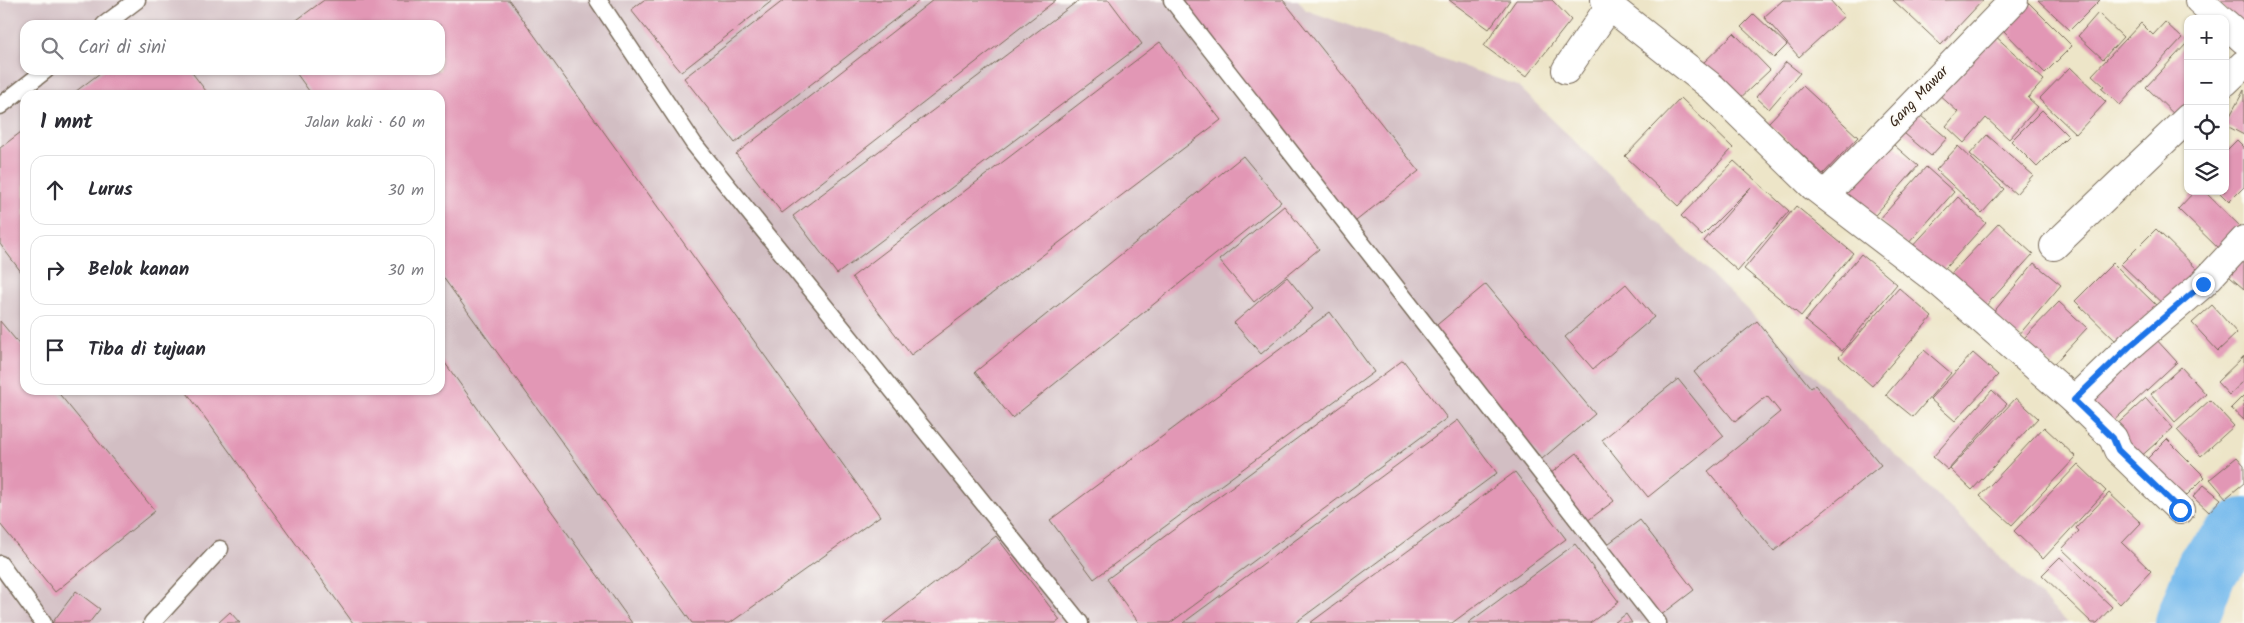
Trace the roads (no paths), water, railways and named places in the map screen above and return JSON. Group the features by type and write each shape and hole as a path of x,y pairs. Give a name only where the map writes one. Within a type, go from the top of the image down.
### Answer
{"street":[{"name":"Gang Mawar","path":"1825,195 2014,0"},
{"path":"1607,2 1712,88 1803,177 1940,283 2074,400 2113,438 2118,450 2180,510"},
{"path":"1566,70 1608,10 1607,2"},
{"path":"2229,27 2244,40"},
{"path":"2229,78 2244,64"},
{"path":"2054,246 2184,122"},
{"path":"2074,400 2130,346 2203,284 2244,240"}],"lane":[{"path":"111,20 137,0"},
{"path":"598,0 694,144 1080,623"},
{"path":"1172,0 1658,623"},
{"path":"20,90 40,75"},
{"path":"0,106 20,90"},
{"path":"152,623 220,549"},
{"path":"0,564 43,623"}],"waterway":[{"path":"2186,623 2207,567 2244,529"}]}
